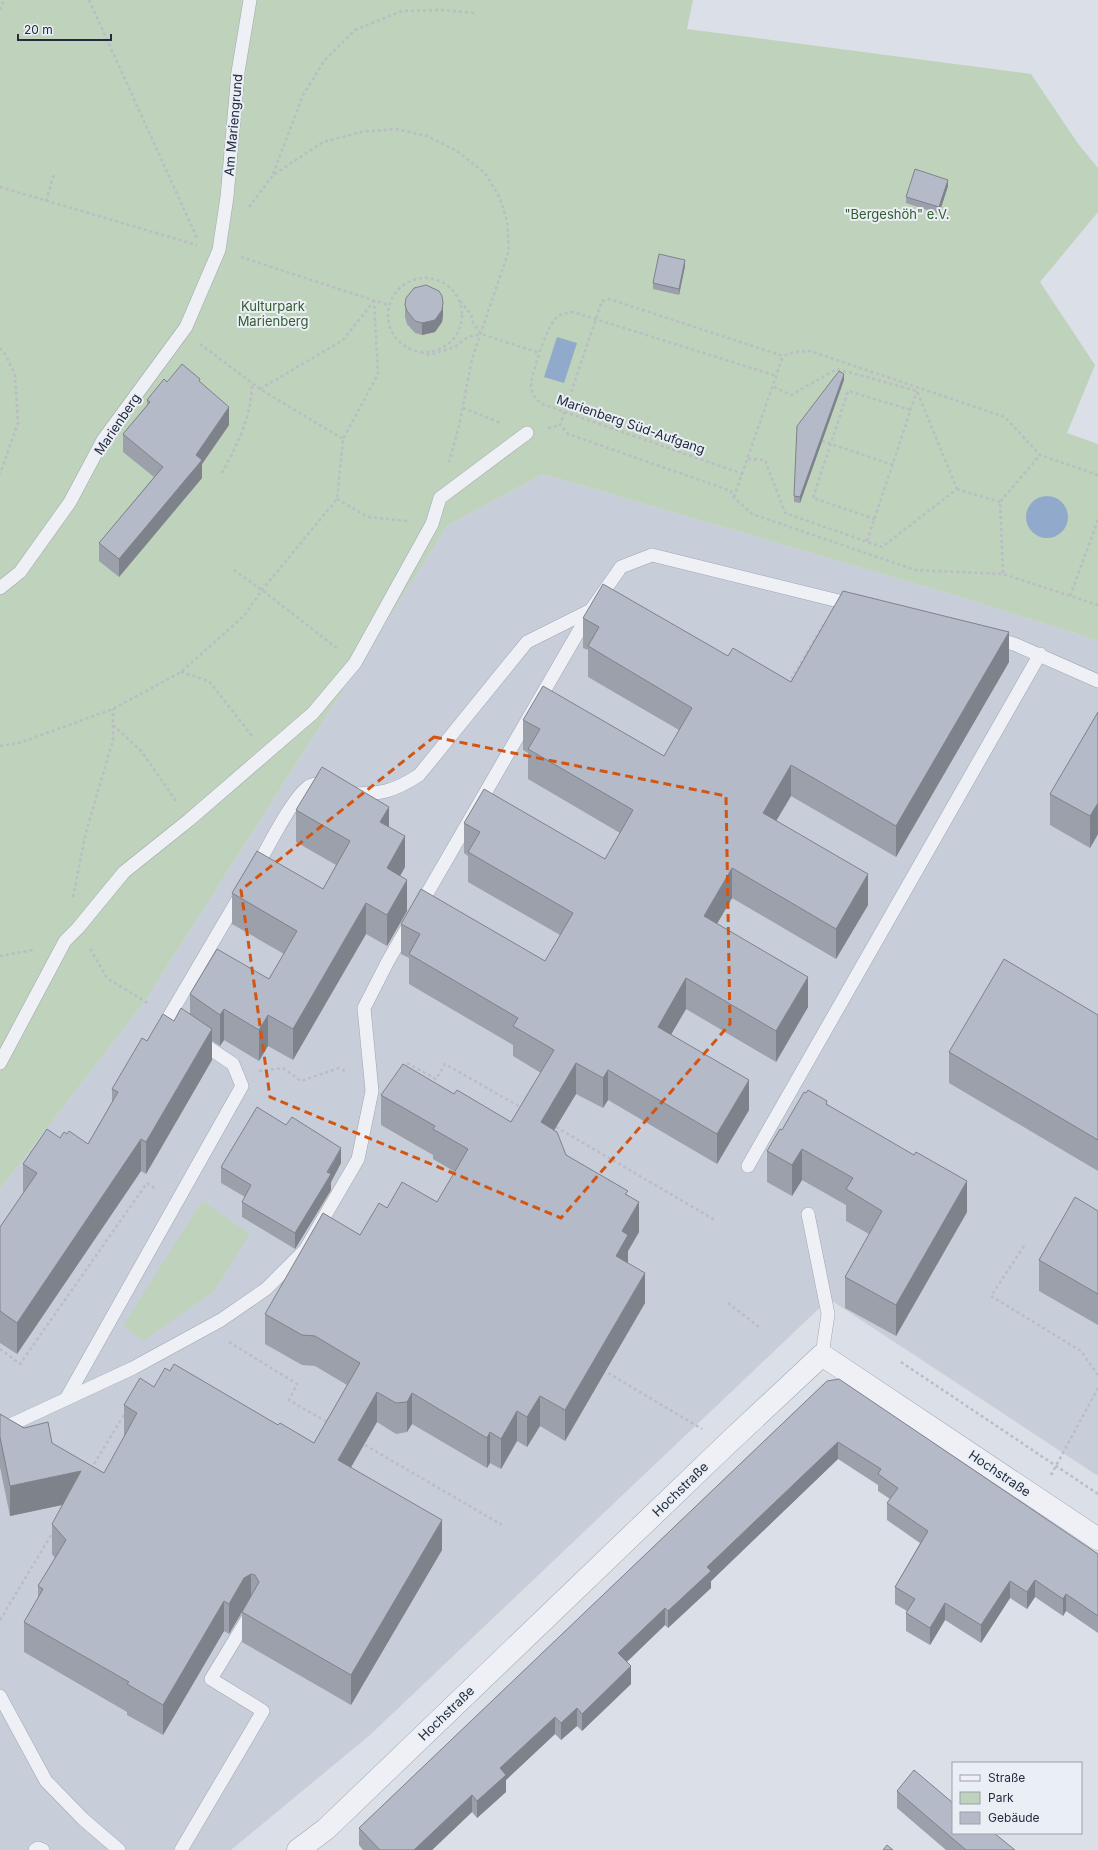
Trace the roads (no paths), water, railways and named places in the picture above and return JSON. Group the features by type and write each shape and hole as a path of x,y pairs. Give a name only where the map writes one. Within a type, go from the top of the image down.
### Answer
{"street":[{"name":"Hochstraße","path":"298,1850 326,1829 727,1444 822,1355 1098,1539"}],"lane":[{"name":"Am Mariengrund","path":"219,250 227,197 238,72 250,0"},
{"name":"Marienberg","path":"0,588 20,572 70,502 104,440 186,327 219,250"},
{"path":"0,1063 65,941 78,928 124,872 189,820 313,713 355,663 432,524 440,498 527,433"},
{"path":"0,1434 6,1427 133,1368 207,1328 266,1289 305,1250 358,1159 372,1091 364,1008 388,961 591,610 621,567 652,555 868,608"},
{"path":"66,1399 242,1086 233,1064 167,1020 294,802 308,786 325,782 349,794 376,794 399,788 419,775 527,642 591,610"},
{"path":"979,635 1014,644 1040,654 1098,681"},
{"path":"748,1166 1040,654"},
{"path":"808,1214 828,1314 822,1355"},
{"path":"181,1850 263,1711 211,1679 251,1612"},
{"path":"0,1696 46,1781 84,1820 119,1850"},
{"path":"35,1850 38,1848 43,1850"}],"water":[{"path":"557,337 577,343 564,383 544,377"},
{"path":"1043,496 1051,496 1059,499 1065,505 1068,517 1065,529 1059,535 1051,538 1043,538 1035,535 1029,529 1026,521 1026,513 1029,505 1035,499"}],"park label":[{"name":"\"Bergeshöh\" e.V.","path":"897,214"},
{"name":"Kulturpark Marienberg","path":"273,314"}]}
